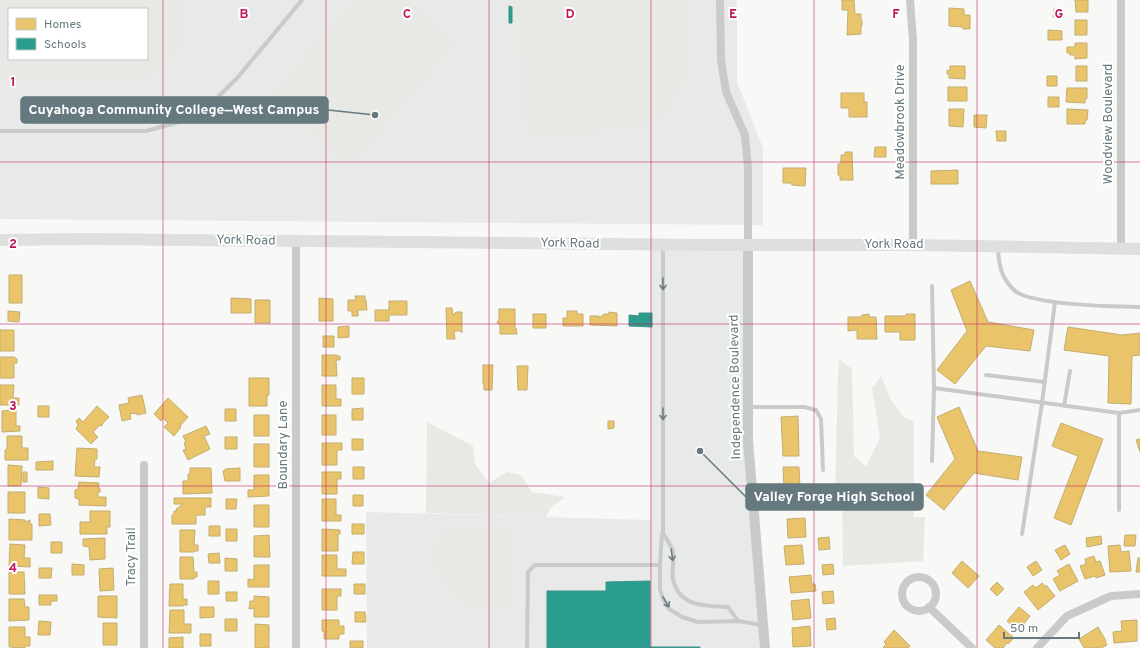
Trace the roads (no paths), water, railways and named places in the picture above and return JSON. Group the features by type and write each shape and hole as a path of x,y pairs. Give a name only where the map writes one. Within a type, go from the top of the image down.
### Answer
{"main road":[{"name":"York Road","path":"0,240 89,239 296,242 913,245 1140,248"}],"street":[{"path":"720,0 721,60 726,92 745,135 748,167 748,245"},
{"name":"Meadowbrook Drive","path":"910,0 913,40 913,245"},
{"name":"Woodview Boulevard","path":"1121,0 1121,248"},
{"name":"Boundary Lane","path":"296,242 296,648"},
{"name":"Independence Boulevard","path":"748,245 748,441 766,648"},
{"name":"Tracy Trail","path":"144,465 144,648"},
{"path":"917,577 931,583 934,588 935,598 929,607 918,611 908,607 902,597 902,591 907,582 917,577"},
{"path":"1037,648 1067,616 1111,596 1140,594"},
{"path":"929,607 972,648"}],"lane":[{"path":"0,131 146,131 183,121 216,99 238,77 302,0"},
{"path":"662,244 662,533 660,589 663,599 669,609 682,617 698,622 738,621 763,625"},
{"path":"998,246 999,265 1003,276 1015,291 1029,298 1055,302 1140,307"},
{"path":"932,286 934,388 932,461"},
{"path":"1022,534 1045,382 1055,302"},
{"path":"1064,406 1070,371"},
{"path":"986,375 1045,382"},
{"path":"934,388 1119,414 1140,410"},
{"path":"748,407 804,407 816,410 821,419 823,470"},
{"path":"1119,414 1119,510"},
{"path":"662,533 673,551 673,579 678,592 685,600 699,605 728,607 738,621"},
{"path":"527,648 528,572 535,565 660,565"}],"place":[{"name":"Cuyahoga Community College—West Campus","path":"375,115"},
{"name":"Valley Forge High School","path":"700,451"}]}
